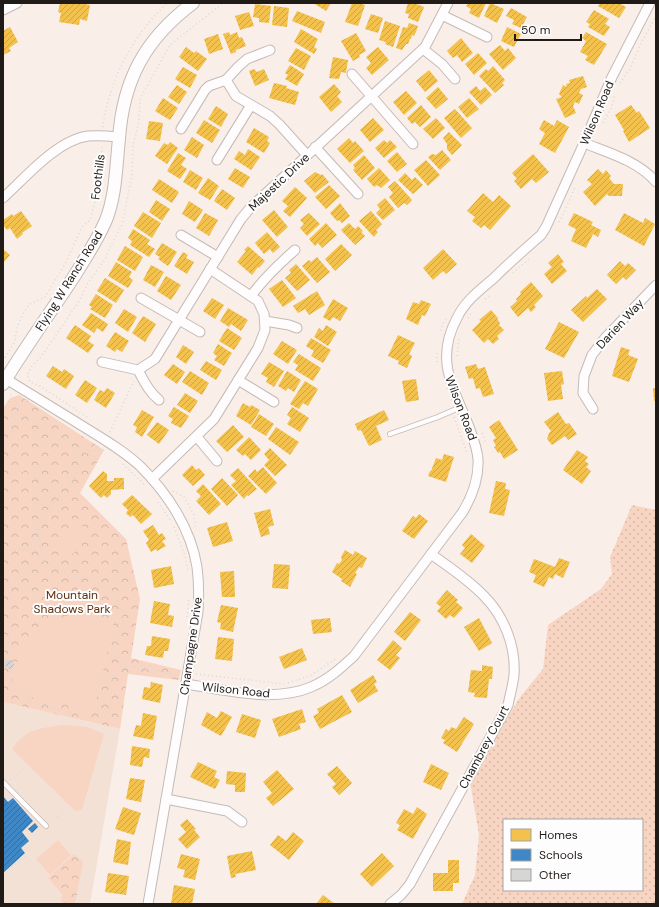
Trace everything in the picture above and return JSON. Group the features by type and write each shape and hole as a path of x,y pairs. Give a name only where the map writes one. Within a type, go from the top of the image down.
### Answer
{"street":[{"path":"3,10 17,3"},
{"name":"Flying W Ranch Road","path":"6,385 98,237 110,207 116,171 122,113 126,95 144,53 161,31 193,3"},
{"name":"Majestic Drive","path":"138,370 154,359 241,219 251,207 423,49 430,40 448,3"},
{"name":"Wilson Road","path":"184,680 254,694 272,694 298,691 310,687 334,674 354,656 462,513 470,501 476,480 478,458 461,407 447,372 446,350 452,327 465,305 475,294 541,235 546,227 612,77 650,3"},
{"path":"442,15 487,37"},
{"path":"423,49 442,64 455,79"},
{"path":"181,129 209,86 226,80 247,59 270,50"},
{"path":"352,74 413,144"},
{"path":"226,80 236,96 270,116 307,155"},
{"path":"217,160 251,105"},
{"path":"3,198 49,156 67,143 88,136 119,137"},
{"path":"584,143 630,162 648,174 656,182"},
{"name":"Majestic Drive","path":"316,148 358,194"},
{"path":"181,235 218,257"},
{"path":"251,296 273,269 295,250"},
{"path":"152,479 214,419 258,348 265,330 265,321 261,306 251,296 210,269"},
{"name":"Darien Way","path":"592,410 583,393 584,376 592,355 605,338 656,285"},
{"path":"141,298 200,332"},
{"path":"265,321 289,325 297,328"},
{"path":"102,362 138,370 152,395 159,400"},
{"path":"238,380 274,402"},
{"name":"Champagne Drive","path":"6,385 125,454 140,467 163,491 181,521 188,536 197,566 199,595 198,612 184,680 166,800 148,904"},
{"path":"197,437 217,461"},
{"name":"Chambrey Court","path":"390,904 401,895 410,884 508,705 514,675 512,646 507,632 493,606 476,588 431,554"},
{"path":"166,800 227,811 242,822"}],"lane":[{"path":"390,434 461,407"},
{"path":"4,783 46,826"}],"path":[{"name":"Foothills","path":"3,361 14,343 18,325 24,312 30,304 45,296 64,266 82,227 90,220 100,182 102,136 105,113 114,85 128,51 142,31 167,3"},
{"path":"88,418 40,386 30,382 27,375 78,303 88,283 106,258 122,224 132,175 133,146 139,120 140,99 170,45 223,3"},
{"path":"110,432 132,388 138,370"},
{"path":"3,441 7,431 18,416 15,399 6,385"},
{"path":"3,552 20,549 31,543 46,510 74,479 76,472 77,462 75,454 68,442 45,426 18,416"},
{"path":"107,430 115,435"},
{"path":"71,446 91,450 102,450 108,453"},
{"path":"77,462 91,450"},
{"path":"125,454 120,461 146,487"},
{"path":"3,470 35,474 40,482 36,496 36,503 46,510"},
{"path":"170,489 184,497 194,515 196,534"},
{"path":"156,499 173,525 185,556 189,576"},
{"path":"38,530 40,546 47,561"},
{"path":"3,698 32,703 90,717 103,717 107,715 110,710 111,700 108,668 112,650 123,625 123,615 112,594 94,583 66,575 33,552 20,549"},
{"path":"3,603 12,584 17,579 32,565 47,561"},
{"path":"187,618 189,597"},
{"path":"3,619 9,642 3,667"},
{"path":"118,639 118,657 121,662 129,666 184,680"},
{"path":"110,684 118,671 129,666"},
{"path":"3,673 14,690 31,698 32,703"},
{"path":"4,783 24,768"},
{"path":"46,826 65,811"},
{"path":"3,875 26,855"}],"shaded area":[{"path":"3,702 120,729 90,904 3,904"}],"green space":[{"name":"Mountain Shadows Park","path":"19,395 104,450 80,493 126,539 140,599 131,658 181,670 179,680 128,674 120,729 3,702 3,408 10,398"},
{"path":"632,505 656,510 656,904 462,904 475,875 479,835 469,776 521,696 543,669 548,625 601,589 612,574 610,557"},
{"path":"74,521 88,530 73,554 58,545"},
{"path":"75,614 95,615 114,622 95,707 90,710 11,693 16,665 29,642 48,624"},
{"path":"64,725 87,727 104,734 82,810 75,811 12,749 23,737 35,730"},
{"path":"58,840 71,855 50,875 36,859"},
{"path":"74,854 83,862 75,904 61,904 62,894 48,878"}],"building: Homes":[{"path":"60,3 79,3 90,5 87,21 80,19 79,25 59,22 61,13 58,12"},
{"path":"313,3 331,3 326,11"},
{"path":"352,3 365,5 358,26 345,22"},
{"path":"408,3 414,3 424,7 418,22 408,18 409,14 405,13"},
{"path":"468,3 486,3 479,18 469,13 471,9 466,6"},
{"path":"490,3 504,9 497,23 484,16"},
{"path":"600,3 619,3 626,7 619,18 598,6"},
{"path":"255,4 271,6 269,23 259,22 259,18 253,17"},
{"path":"274,6 289,8 287,27 272,25"},
{"path":"511,8 527,17 521,28 512,24 514,20 506,16"},
{"path":"594,10 609,19 605,24 610,27 604,36 588,27 590,24 586,22"},
{"path":"297,11 325,22 321,33 292,21"},
{"path":"249,12 254,26 240,30 235,16"},
{"path":"371,14 383,18 378,33 365,29"},
{"path":"385,21 400,26 393,47 385,44 386,42 379,40"},
{"path":"409,23 418,26 414,36 412,35 408,44 406,44 402,50 396,48 403,27 407,28"},
{"path":"10,27 18,42 9,48 11,51 3,55 3,31"},
{"path":"507,27 521,34 514,47 501,41"},
{"path":"301,29 318,39 314,47 317,49 314,54 294,42"},
{"path":"229,32 230,35 237,32 239,38 242,37 246,46 231,54 223,34"},
{"path":"586,32 607,44 594,65 585,60 588,56 580,52 586,41 582,38"},
{"path":"356,33 366,51 353,61 341,41"},
{"path":"218,34 223,49 209,54 204,39"},
{"path":"461,38 473,53 462,62 457,55 453,58 447,51"},
{"path":"500,45 505,51 508,48 516,58 503,70 489,54"},
{"path":"186,47 194,53 196,51 207,59 198,71 179,57"},
{"path":"378,47 389,60 372,75 366,68 371,63 366,57"},
{"path":"296,48 311,56 304,70 288,61"},
{"path":"478,53 487,63 474,75 465,64"},
{"path":"333,57 348,60 346,73 341,72 339,79 329,78"},
{"path":"290,65 304,74 297,86 285,79 288,75 285,73"},
{"path":"493,66 505,80 502,83 504,85 495,93 479,76 486,69 488,71"},
{"path":"183,67 197,75 190,88 175,79"},
{"path":"254,69 257,72 264,69 269,80 255,86 249,71"},
{"path":"429,70 438,81 425,92 416,81"},
{"path":"583,76 587,87 581,89 579,93 583,95 579,104 575,102 573,106 576,113 565,118 556,99 562,97 559,94 563,85 567,87 566,84 570,83 569,80"},
{"path":"274,83 287,86 286,88 299,92 295,105 269,98"},
{"path":"334,84 341,92 337,96 342,102 331,112 319,97"},
{"path":"177,85 187,92 179,104 168,97"},
{"path":"476,86 480,91 485,87 492,95 481,105 469,92"},
{"path":"438,87 448,99 436,109 426,98"},
{"path":"406,91 417,103 404,115 393,102"},
{"path":"163,98 178,108 170,120 155,111"},
{"path":"469,98 479,109 467,118 458,107"},
{"path":"421,105 431,117 420,127 415,122 412,124 407,118"},
{"path":"631,105 637,113 639,111 650,128 629,142 615,115"},
{"path":"216,106 228,114 221,127 208,119"},
{"path":"455,109 472,128 461,138 444,118"},
{"path":"373,118 384,130 370,142 360,130"},
{"path":"436,118 445,128 433,139 423,129"},
{"path":"204,120 220,130 212,143 196,133"},
{"path":"544,120 554,126 557,120 569,127 555,153 539,144 545,133 539,129"},
{"path":"149,121 163,123 160,141 146,139"},
{"path":"254,128 269,137 267,141 270,143 264,153 246,142"},
{"path":"449,132 462,145 452,155 447,149 447,144 443,138"},
{"path":"192,137 204,145 197,158 184,150"},
{"path":"349,138 353,143 355,141 364,151 350,163 337,149"},
{"path":"384,140 387,143 390,140 397,147 384,158 375,148"},
{"path":"170,142 178,148 167,164 155,156 164,143 168,145"},
{"path":"248,149 260,157 251,170 234,159 239,151 245,155"},
{"path":"442,150 451,160 440,170 428,157 432,154 436,155"},
{"path":"397,152 407,164 397,172 387,161"},
{"path":"178,153 186,158 181,165 187,169 180,179 167,171"},
{"path":"533,154 549,172 536,183 532,179 521,189 514,181 517,179 512,173"},
{"path":"364,155 375,168 362,180 353,170 355,168 353,165"},
{"path":"426,160 440,175 428,186 414,170"},
{"path":"235,168 250,177 243,188 228,179"},
{"path":"379,168 390,180 381,188 377,185 374,187 367,179"},
{"path":"598,169 603,174 606,170 611,176 609,178 614,184 623,184 622,196 609,196 607,194 595,206 583,192 592,184 587,180"},
{"path":"190,170 203,178 196,190 183,182"},
{"path":"315,172 321,175 322,174 329,182 315,193 304,181"},
{"path":"405,173 412,180 415,177 423,185 413,194 398,180"},
{"path":"208,178 219,186 210,200 198,193"},
{"path":"159,179 179,192 172,203 152,190"},
{"path":"395,181 412,200 407,205 404,203 398,208 389,197 393,193 388,187"},
{"path":"329,185 340,196 326,209 315,197"},
{"path":"295,187 307,198 290,217 283,211 288,206 282,201"},
{"path":"222,189 235,198 227,210 214,201"},
{"path":"483,193 493,202 499,195 511,206 490,230 484,225 481,228 472,221 475,217 467,211"},
{"path":"385,198 395,210 383,220 376,213 380,209 377,205"},
{"path":"156,200 170,209 162,221 149,212"},
{"path":"189,201 203,210 195,222 182,214"},
{"path":"340,203 350,216 342,223 339,220 337,221 330,213"},
{"path":"274,210 288,227 277,237 262,220"},
{"path":"21,211 32,226 22,233 23,234 17,239 10,228 7,230 3,225 3,220 12,214 13,216"},
{"path":"371,211 382,224 376,230 378,232 374,237 359,221"},
{"path":"143,212 161,223 152,238 134,226"},
{"path":"205,213 218,220 209,236 196,228"},
{"path":"309,213 320,224 307,236 300,228 304,224 300,220"},
{"path":"574,213 593,222 591,225 601,230 598,237 593,234 586,248 571,241 576,229 568,225"},
{"path":"624,213 643,223 645,218 655,224 644,246 615,230"},
{"path":"326,223 337,235 322,248 318,243 315,246 309,239"},
{"path":"349,223 355,229 358,226 363,231 361,232 365,236 355,245 341,230"},
{"path":"133,229 150,240 147,244 155,249 149,257 130,245 132,241 128,238"},
{"path":"267,232 280,247 273,253 270,249 264,254 255,243"},
{"path":"162,243 177,252 168,266 158,259 160,257 155,254"},
{"path":"341,244 352,255 335,271 325,259"},
{"path":"125,246 143,257 135,271 117,260"},
{"path":"248,246 265,261 252,275 237,262"},
{"path":"3,249 10,255 3,263"},
{"path":"443,249 457,264 446,274 443,271 433,280 423,268"},
{"path":"183,252 188,255 186,258 194,262 187,274 174,266"},
{"path":"558,254 564,262 561,264 567,271 552,284 544,274 552,267 548,263"},
{"path":"317,257 330,272 317,283 302,266 309,260 311,262"},
{"path":"620,261 625,266 628,263 636,270 626,280 623,277 616,284 607,275"},
{"path":"116,262 132,272 129,277 133,280 128,288 108,276"},
{"path":"296,264 310,280 297,291 285,278 291,273 289,270"},
{"path":"151,265 164,272 155,287 143,280"},
{"path":"166,276 181,285 171,300 157,291"},
{"path":"105,278 124,290 116,303 97,291"},
{"path":"282,280 296,298 283,307 269,289"},
{"path":"531,282 543,296 534,305 536,307 531,312 528,308 518,317 510,307 517,301 516,299 521,294 520,292"},
{"path":"597,289 607,299 583,322 571,310 586,296 587,298"},
{"path":"317,291 325,305 309,315 305,309 298,313 293,306"},
{"path":"96,294 113,305 105,318 90,309 92,307 89,305"},
{"path":"212,298 224,305 215,319 203,311"},
{"path":"333,299 348,308 340,321 333,317 330,321 323,317"},
{"path":"421,300 431,304 425,316 422,315 418,325 406,319 413,302 419,304"},
{"path":"228,308 248,320 241,331 231,324 229,327 220,321"},
{"path":"124,309 137,317 128,332 115,323"},
{"path":"491,310 498,318 497,319 500,323 499,325 504,330 497,336 499,339 493,344 488,339 484,343 472,330 481,321 479,320"},
{"path":"91,313 108,324 103,332 97,328 94,333 82,325"},
{"path":"143,316 156,324 145,342 132,333"},
{"path":"559,322 579,332 564,358 545,349"},
{"path":"75,325 91,336 88,341 94,345 88,353 66,338"},
{"path":"326,325 337,332 328,346 314,337 319,328 323,331"},
{"path":"227,328 242,338 234,350 219,341"},
{"path":"115,332 129,341 122,352 117,349 115,352 106,346"},
{"path":"398,335 415,343 409,354 412,356 407,368 398,364 399,361 388,356"},
{"path":"311,338 331,350 323,363 311,356 314,351 306,346"},
{"path":"282,341 297,350 288,364 273,354"},
{"path":"218,344 232,353 224,366 214,360 217,356 213,353"},
{"path":"183,345 194,352 186,364 176,357"},
{"path":"621,347 630,350 628,355 638,359 629,382 612,376"},
{"path":"299,354 321,368 313,381 295,370 298,365 293,362"},
{"path":"206,361 222,370 216,380 200,370"},
{"path":"269,362 284,371 274,387 266,382 268,378 261,374"},
{"path":"173,364 185,372 177,384 164,375"},
{"path":"476,364 478,369 485,367 494,394 483,397 480,388 476,389 473,378 469,379 465,367"},
{"path":"53,366 62,372 64,369 74,376 66,389 46,376"},
{"path":"190,371 209,383 202,395 182,382"},
{"path":"287,371 301,380 294,392 288,388 286,391 278,386"},
{"path":"562,371 564,384 561,385 563,399 548,401 544,373"},
{"path":"416,379 419,400 406,402 402,381"},
{"path":"85,380 97,388 87,403 75,395"},
{"path":"305,381 318,389 308,406 303,403 299,409 290,404"},
{"path":"107,388 115,393 106,408 94,400 100,390 104,392"},
{"path":"653,388 656,388 656,401 654,401"},
{"path":"185,393 198,401 190,413 177,405"},
{"path":"243,403 260,410 251,425 236,416"},
{"path":"174,407 189,416 181,428 171,423 173,419 168,416"},
{"path":"292,407 309,418 300,432 287,424 291,418 287,415"},
{"path":"142,410 154,417 142,437 135,432 137,427 133,425"},
{"path":"384,410 389,420 376,426 382,440 369,446 361,430 358,431 355,424"},
{"path":"558,412 566,424 569,423 577,434 568,440 565,436 552,445 547,439 551,431 544,422"},
{"path":"259,414 274,424 266,436 251,427"},
{"path":"499,420 518,450 504,459 500,452 498,453 494,447 496,446 493,440 496,438 489,427"},
{"path":"157,422 169,430 159,444 147,435"},
{"path":"233,425 244,437 227,452 216,441"},
{"path":"276,427 299,442 290,455 268,439"},
{"path":"249,437 261,450 251,460 245,454 243,456 236,450"},
{"path":"270,448 287,465 275,476 264,465 269,460 264,454"},
{"path":"577,450 588,457 585,461 589,464 586,467 591,471 582,484 563,470"},
{"path":"444,454 454,457 446,482 428,476 436,458 442,460"},
{"path":"192,465 196,470 199,468 205,475 193,486 182,475"},
{"path":"263,467 277,483 266,494 248,476 255,469 257,472"},
{"path":"238,468 257,489 248,496 247,495 244,499 231,485 236,481 230,475"},
{"path":"103,471 107,474 107,481 114,481 114,478 124,478 124,489 111,490 111,494 107,498 104,495 101,498 89,486"},
{"path":"222,478 238,495 227,506 211,489"},
{"path":"496,481 506,483 505,489 510,490 504,516 489,513"},
{"path":"203,484 221,504 209,515 196,501 201,496 196,491"},
{"path":"132,495 152,514 141,524 133,515 130,517 126,513 128,510 122,504"},
{"path":"270,509 274,525 268,527 270,534 261,537 254,513"},
{"path":"419,514 428,521 414,539 402,531 413,516 416,518"},
{"path":"227,522 233,541 213,547 207,528"},
{"path":"153,525 159,535 162,533 166,539 162,541 166,546 157,551 156,549 151,552 146,543 149,540 143,531"},
{"path":"471,534 485,546 472,563 460,554 465,548 462,545"},
{"path":"345,550 353,555 355,551 367,558 362,568 359,567 355,573 357,574 350,587 332,572 337,563 339,564 342,560 341,557"},
{"path":"559,558 570,562 563,578 555,574 553,579 549,577 544,587 533,582 536,575 529,572 534,559 555,567"},
{"path":"274,564 290,565 288,589 272,588"},
{"path":"171,566 174,584 154,588 151,570"},
{"path":"234,571 235,597 222,597 220,572"},
{"path":"447,590 458,600 456,602 463,608 454,618 450,615 446,619 437,611 441,607 436,603"},
{"path":"154,601 170,604 168,615 174,616 172,627 150,623"},
{"path":"221,605 238,608 233,632 220,629 221,623 217,622"},
{"path":"410,612 421,620 405,641 394,632"},
{"path":"330,618 332,632 313,634 311,620"},
{"path":"479,618 492,643 479,651 464,627"},
{"path":"152,636 170,639 168,651 164,651 163,658 145,655 147,646 151,646"},
{"path":"218,637 234,639 232,661 215,659"},
{"path":"393,640 402,648 396,655 400,658 390,670 377,660"},
{"path":"302,648 307,660 284,669 279,657"},
{"path":"482,665 493,667 492,679 489,679 487,698 474,697 475,693 468,692 471,670 482,671"},
{"path":"373,675 377,682 374,684 378,691 358,703 350,690"},
{"path":"151,682 163,685 160,703 142,699 144,687 150,688"},
{"path":"342,695 352,712 320,729 313,716 319,713 317,709"},
{"path":"302,709 306,722 299,724 301,729 279,737 272,719"},
{"path":"221,711 232,717 221,736 201,725 207,712 217,718"},
{"path":"143,713 157,716 153,740 133,736 136,725 141,726"},
{"path":"242,714 261,720 255,738 236,732"},
{"path":"464,717 474,724 457,752 443,743 445,740 441,738 446,729 449,731 451,727 456,729"},
{"path":"132,746 150,749 149,758 144,757 142,767 130,765"},
{"path":"198,762 217,771 214,777 220,780 215,789 190,777"},
{"path":"431,764 449,773 441,790 423,782"},
{"path":"337,766 352,783 339,795 332,787 336,784 327,774"},
{"path":"277,770 294,789 273,806 266,798 272,793 263,782"},
{"path":"227,771 246,773 245,792 235,792 235,785 226,784"},
{"path":"130,778 145,780 141,802 126,799"},
{"path":"123,807 141,813 134,835 115,829"},
{"path":"417,807 427,814 413,839 397,830 400,825 396,823 404,809 413,814"},
{"path":"187,819 196,829 194,830 200,837 187,849 178,839 186,832 180,825"},
{"path":"293,832 304,841 289,860 270,845 278,835 286,841"},
{"path":"117,839 131,842 128,865 113,862"},
{"path":"252,851 256,870 235,874 236,877 231,878 227,856"},
{"path":"382,853 394,866 372,887 360,874"},
{"path":"181,854 200,859 195,880 183,877 185,870 177,868"},
{"path":"448,860 459,860 459,883 453,883 453,891 433,891 433,873 448,873"},
{"path":"108,873 129,876 126,895 105,892"},
{"path":"174,885 195,889 192,904 171,904"},
{"path":"323,895 335,904 316,904"}],"building: Schools":[{"path":"3,796 8,802 13,798 33,821 22,832 29,841 21,848 25,853 3,873"},
{"path":"35,823 38,827 32,833 28,829"}],"building: Other":[{"path":"6,660 11,660 14,664 12,669 8,669 4,665"}]}
